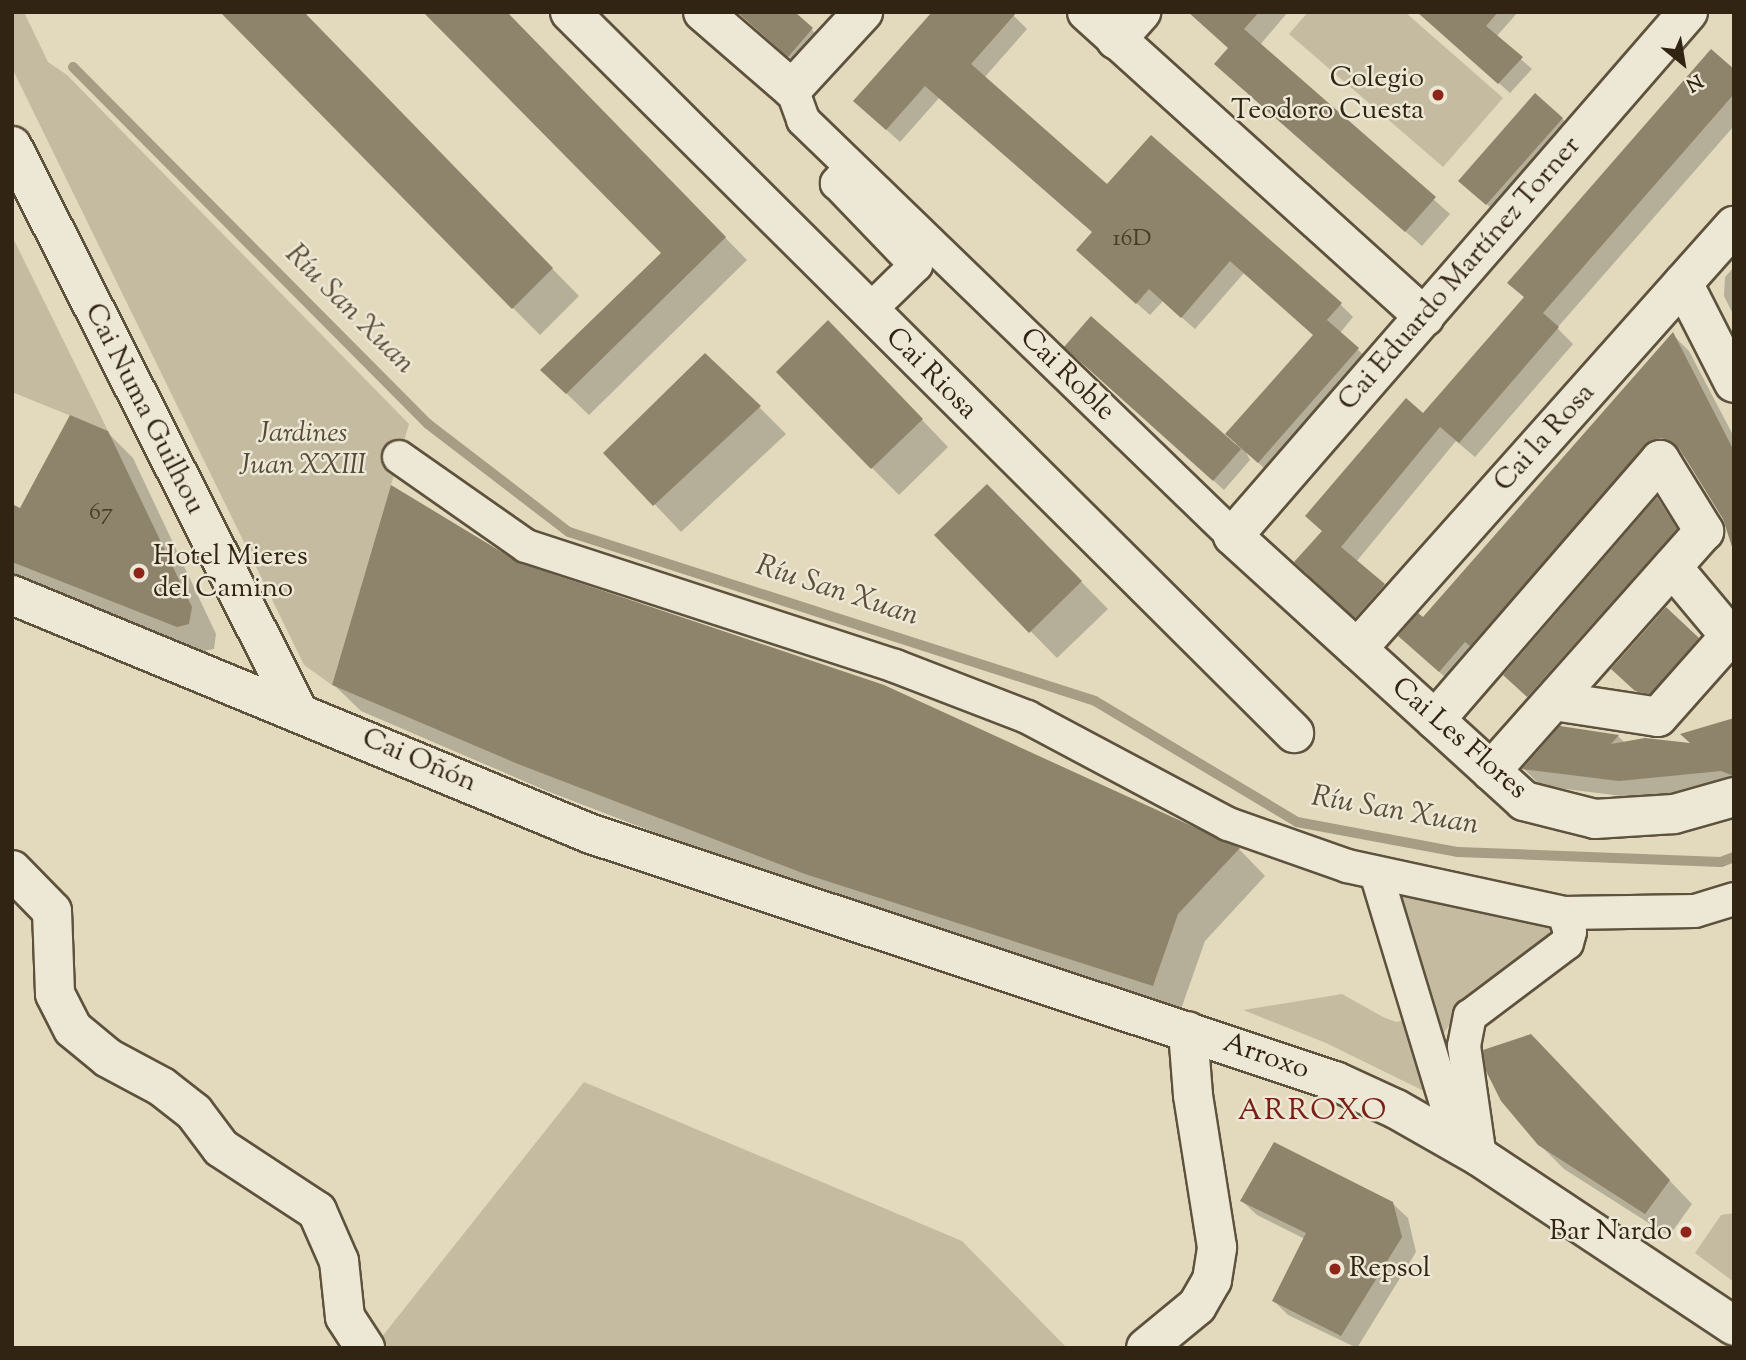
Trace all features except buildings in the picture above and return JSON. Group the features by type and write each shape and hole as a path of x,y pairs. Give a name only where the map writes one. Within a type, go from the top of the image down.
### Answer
{"street":[{"name":"Cai Riosa","path":"570,12 868,312 1294,733"},
{"path":"703,12 792,89 863,12"},
{"path":"1087,12 1424,317"},
{"path":"1116,40 1141,12"},
{"name":"Cai Eduardo Martínez Torner","path":"1233,536 1688,12"},
{"name":"Cai Roble","path":"792,89 803,120 1233,536 1357,649"},
{"name":"Cai Numa Guilhou","path":"12,146 297,709"},
{"path":"868,312 916,265 837,183 844,175 882,217 892,206"},
{"name":"Cai la Rosa","path":"1357,649 1734,226"},
{"path":"1683,283 1734,383"},
{"path":"399,457 526,546 895,666 1027,718 1228,824 1376,873 1564,913 1695,911 1734,899"},
{"path":"1430,715 1660,460 1704,531 1491,771"},
{"path":"1553,701 1658,717 1676,697 1730,636 1672,567"},
{"name":"Cai Oñón","path":"12,594 297,709 591,834 830,916"},
{"name":"Cai Les Flores","path":"1357,649 1524,801 1595,819 1674,814 1734,797"},
{"path":"12,870 52,911 55,994 73,1029 108,1058 162,1087 194,1112 222,1148 317,1211 339,1261 345,1317 365,1348"},
{"path":"1376,873 1446,1103 1466,1149"},
{"path":"1466,1149 1464,1046 1469,1016 1567,943 1570,932 1564,913"},
{"name":"Arroxo","path":"830,916 1335,1081 1466,1149 1734,1326"},
{"path":"1146,1348 1197,1306 1212,1280 1217,1247 1193,1095 1188,1031"}],"green space":[{"name":"Jardines Juan XXIII","path":"12,12 24,12 48,62 67,75 409,424 332,685 304,665 12,68"},
{"path":"1308,12 1405,12 1503,98 1443,167 1289,34"},
{"path":"12,236 108,431 12,392"},
{"path":"1399,895 1550,921 1560,932 1457,1014 1441,1037"},
{"path":"1342,994 1396,1022 1409,1019 1432,1095 1326,1043 1243,1010"},
{"path":"584,1082 962,1241 1067,1348 373,1348"},
{"path":"1734,1213 1734,1282 1695,1253 1721,1215"}],"waterway":[{"name":"Ríu San Xuan","path":"73,67 428,424 569,532 1095,701 1297,822 1458,852 1721,862 1734,857"}],"place":[{"name":"Colegio Teodoro Cuesta","path":"1438,95"},
{"name":"Hotel Mieres del Camino","path":"139,573"},
{"name":"Bar Nardo","path":"1686,1232"},
{"name":"Repsol","path":"1335,1269"}],"district":[{"name":"ARROXO","path":"1313,1112"}]}
